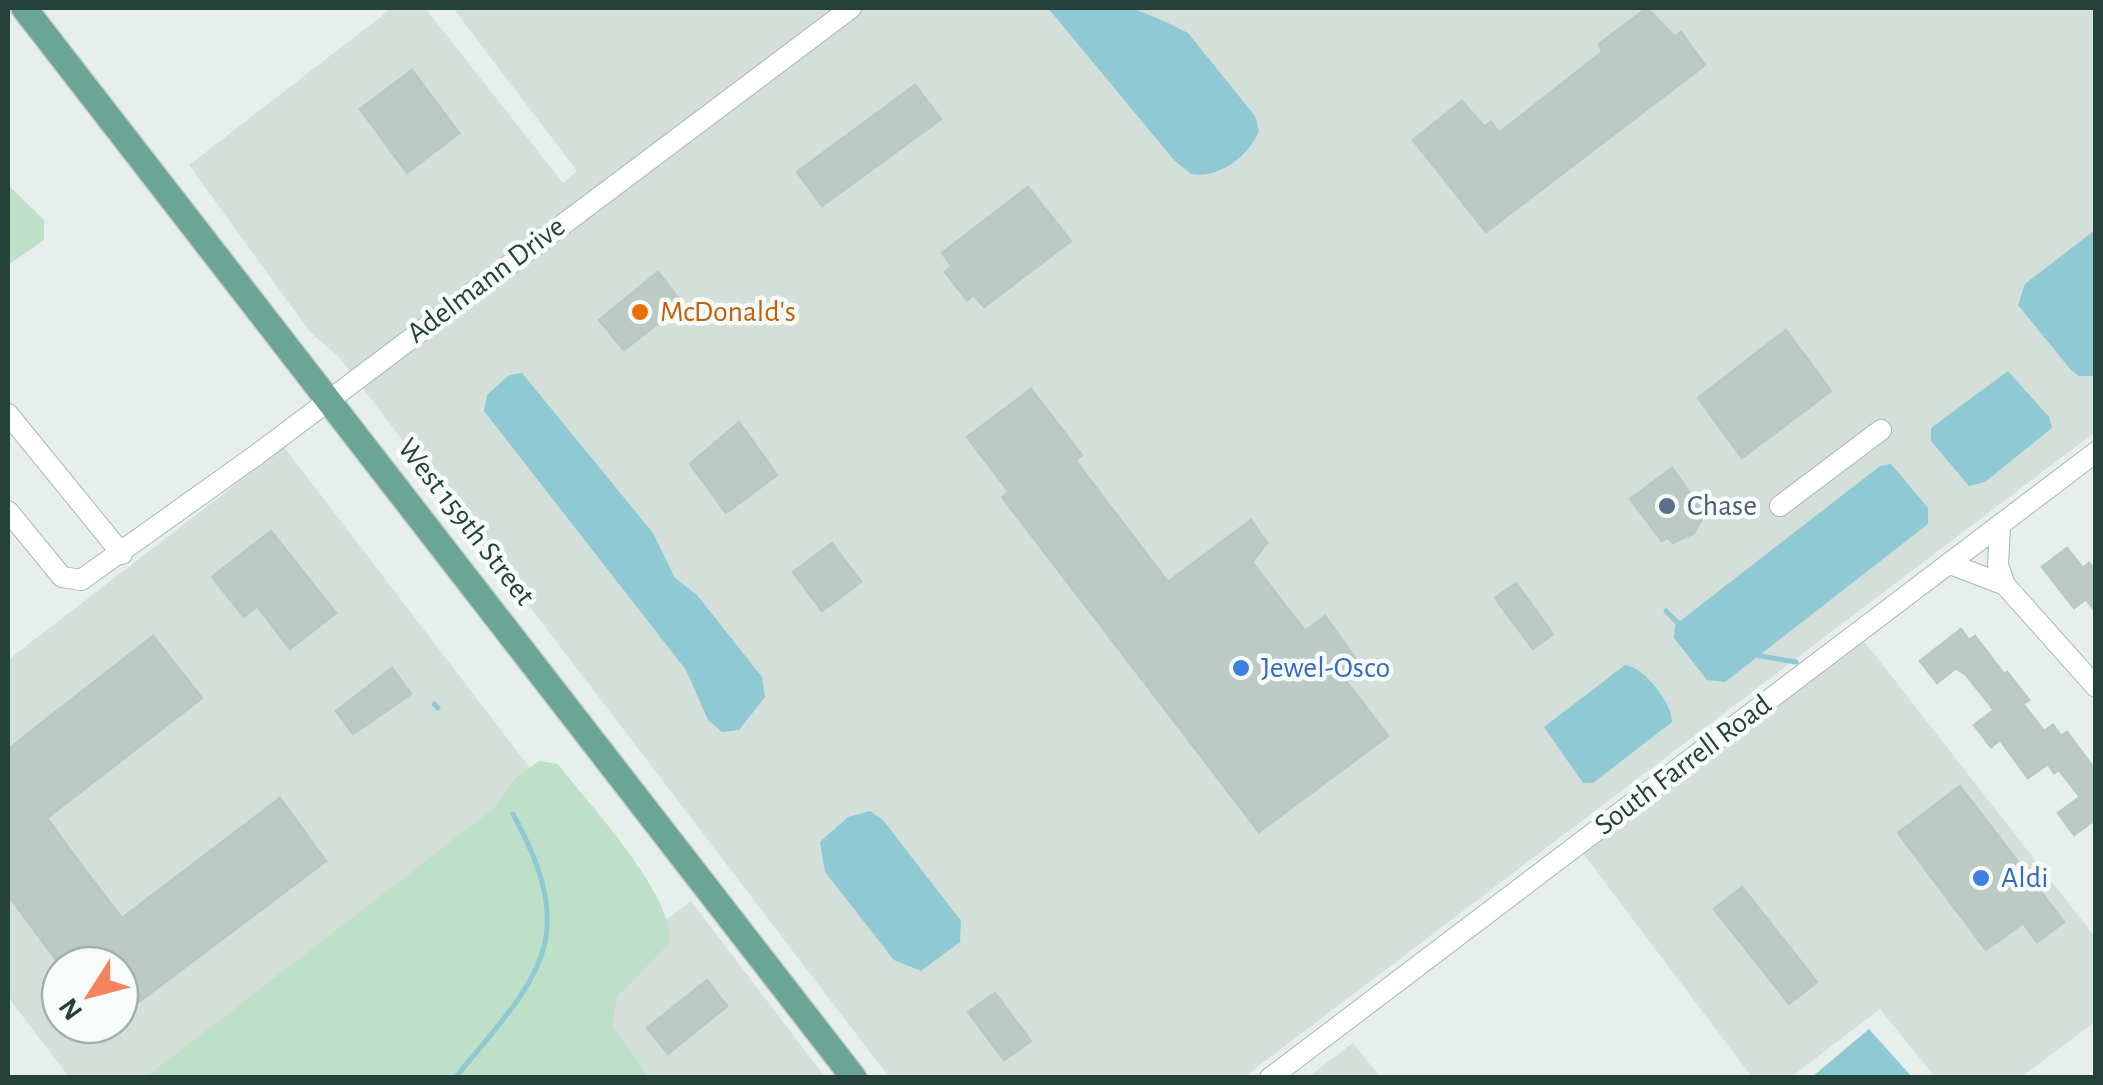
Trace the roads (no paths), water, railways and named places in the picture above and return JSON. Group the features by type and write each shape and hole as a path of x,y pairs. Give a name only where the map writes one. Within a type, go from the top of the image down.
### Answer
{"main road":[{"name":"West 159th Street","path":"24,8 854,1078"}],"street":[{"name":"Adelmann Drive","path":"8,511 62,577 81,580 122,554 852,8"},
{"path":"8,414 122,554"},
{"path":"1780,506 1881,430"},
{"name":"South Farrell Road","path":"1270,1078 2096,452"},
{"path":"2000,528 1998,565 2005,586"},
{"path":"1950,564 2005,586 2088,666 2096,687"}],"water":[{"path":"1048,8 1132,8 1188,33 1255,116 1259,131 1254,140 1232,164 1212,173 1191,174 1174,160"},
{"path":"2095,230 2095,376 2079,376 2018,305 2025,284"},
{"path":"2008,371 2049,417 2052,428 1985,482 1969,486 1931,441 1931,428"},
{"path":"522,373 653,533 675,578 697,595 762,677 765,697 739,730 722,732 708,720 686,670 484,411 487,395 509,375"},
{"path":"1891,464 1928,508 1928,524 1725,682 1707,680 1674,638 1675,625 1880,466"},
{"path":"1625,665 1656,687 1672,722 1593,783 1583,783 1544,727"},
{"path":"870,811 883,820 961,921 960,942 921,971 894,960 825,872 820,842 848,817"},
{"path":"1869,1029 1912,1077 1812,1077"}],"waterway":[{"path":"1666,611 1681,626"},
{"path":"1755,655 1796,662"},
{"path":"434,704 438,708"},
{"path":"455,1078 508,1013 541,956 547,927 545,895 534,858 513,814"}],"place":[{"name":"McDonald's","path":"640,312"},
{"name":"Chase","path":"1667,506"},
{"name":"Jewel-Osco","path":"1241,668"},
{"name":"Aldi","path":"1981,878"}]}
